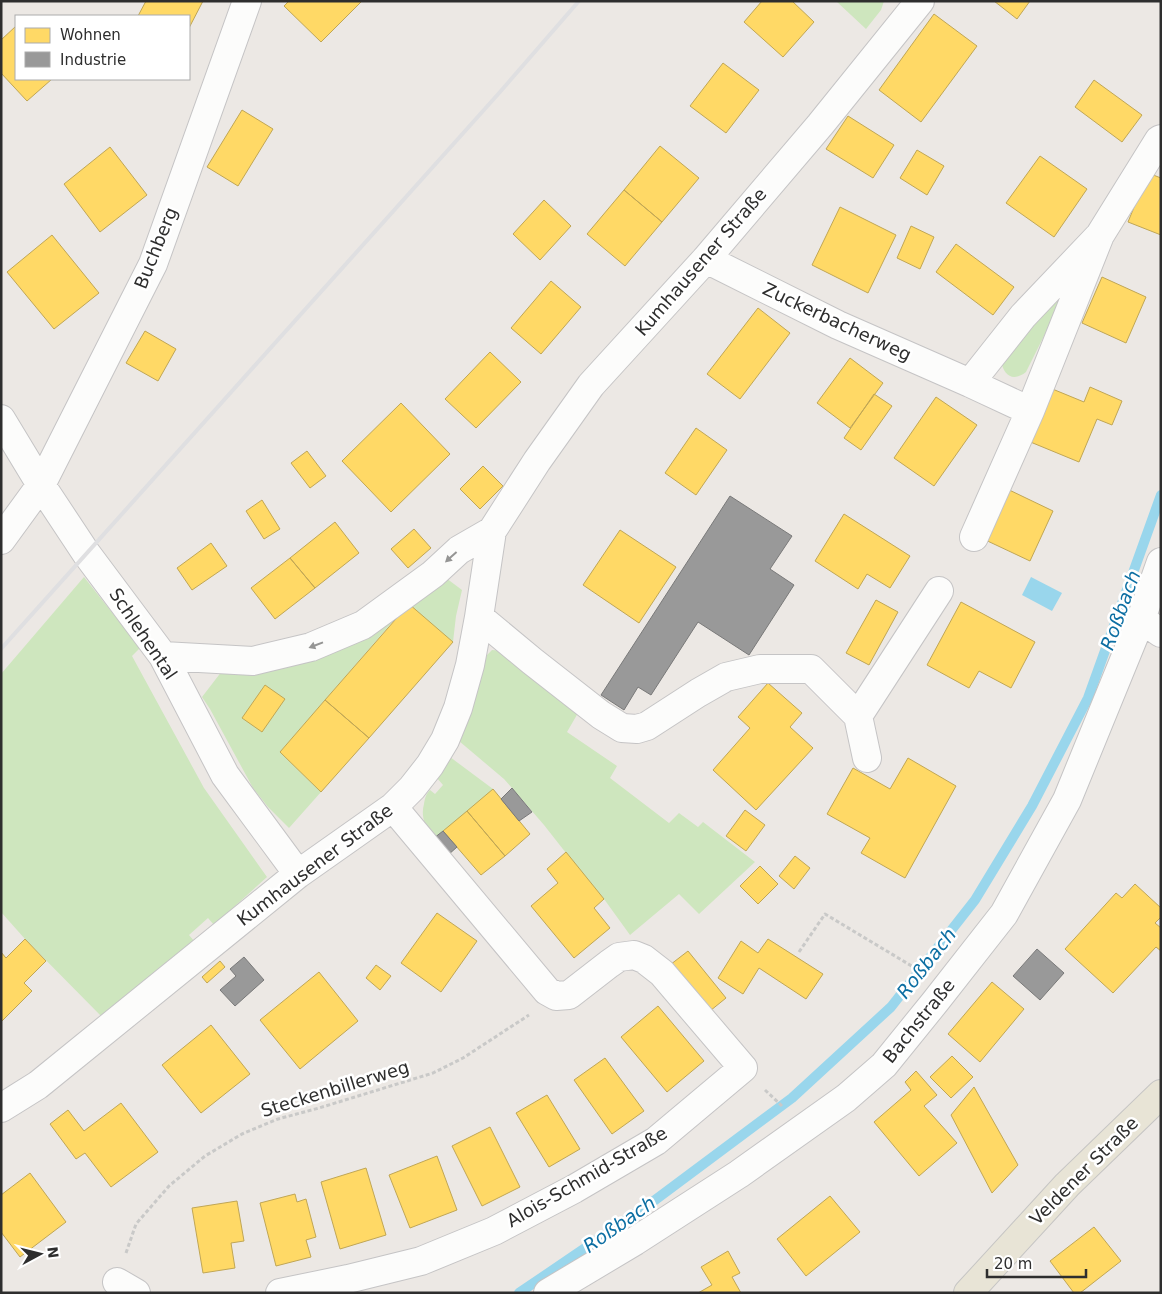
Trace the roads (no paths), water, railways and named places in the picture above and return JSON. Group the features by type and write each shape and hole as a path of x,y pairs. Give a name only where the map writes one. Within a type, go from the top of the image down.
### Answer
{"main road":[{"name":"Veldener Straße","path":"968,1293 1067,1185 1161,1094"}],"street":[{"name":"Buchberg","path":"1,540 42,486 153,264 247,1"},
{"name":"Kumhausener Straße","path":"1,1108 38,1085 298,874 393,807 412,788 430,765 447,735 458,708 470,665 492,531 537,461 591,385 706,259 820,125 920,1"},
{"path":"974,537 1030,411 1100,235 1161,139"},
{"path":"970,383 1024,316 1100,235"},
{"name":"Zuckerbacherweg","path":"706,259 838,325 1030,411"},
{"name":"Schlehental","path":"1,419 86,553 163,656 225,775 298,874"},
{"name":"Kumhausener Straße","path":"163,656 253,661 311,647 363,625 433,574 459,550 492,531"},
{"name":"Bachstraße","path":"548,1293 635,1241 739,1174 846,1098 884,1065 1004,914 1068,800 1151,626 1161,562"},
{"path":"858,716 938,590"},
{"path":"479,616 532,661 601,715 622,728 636,729 647,726 726,677 760,669 811,669 858,716 867,758"},
{"name":"Alois-Schmid-Straße","path":"280,1293 422,1261 494,1231 574,1189 656,1141 743,1068 662,973 644,958 634,955 619,958 569,995 556,996 547,991 393,807"}],"water":[{"path":"1031,577 1062,593 1052,611 1022,595"}],"waterway":[{"name":"Roßbach","path":"519,1293 647,1206 792,1098 891,1007 975,900 1032,806 1088,698 1161,495"}],"railway":[{"path":"1,649 500,92 579,1"}]}
